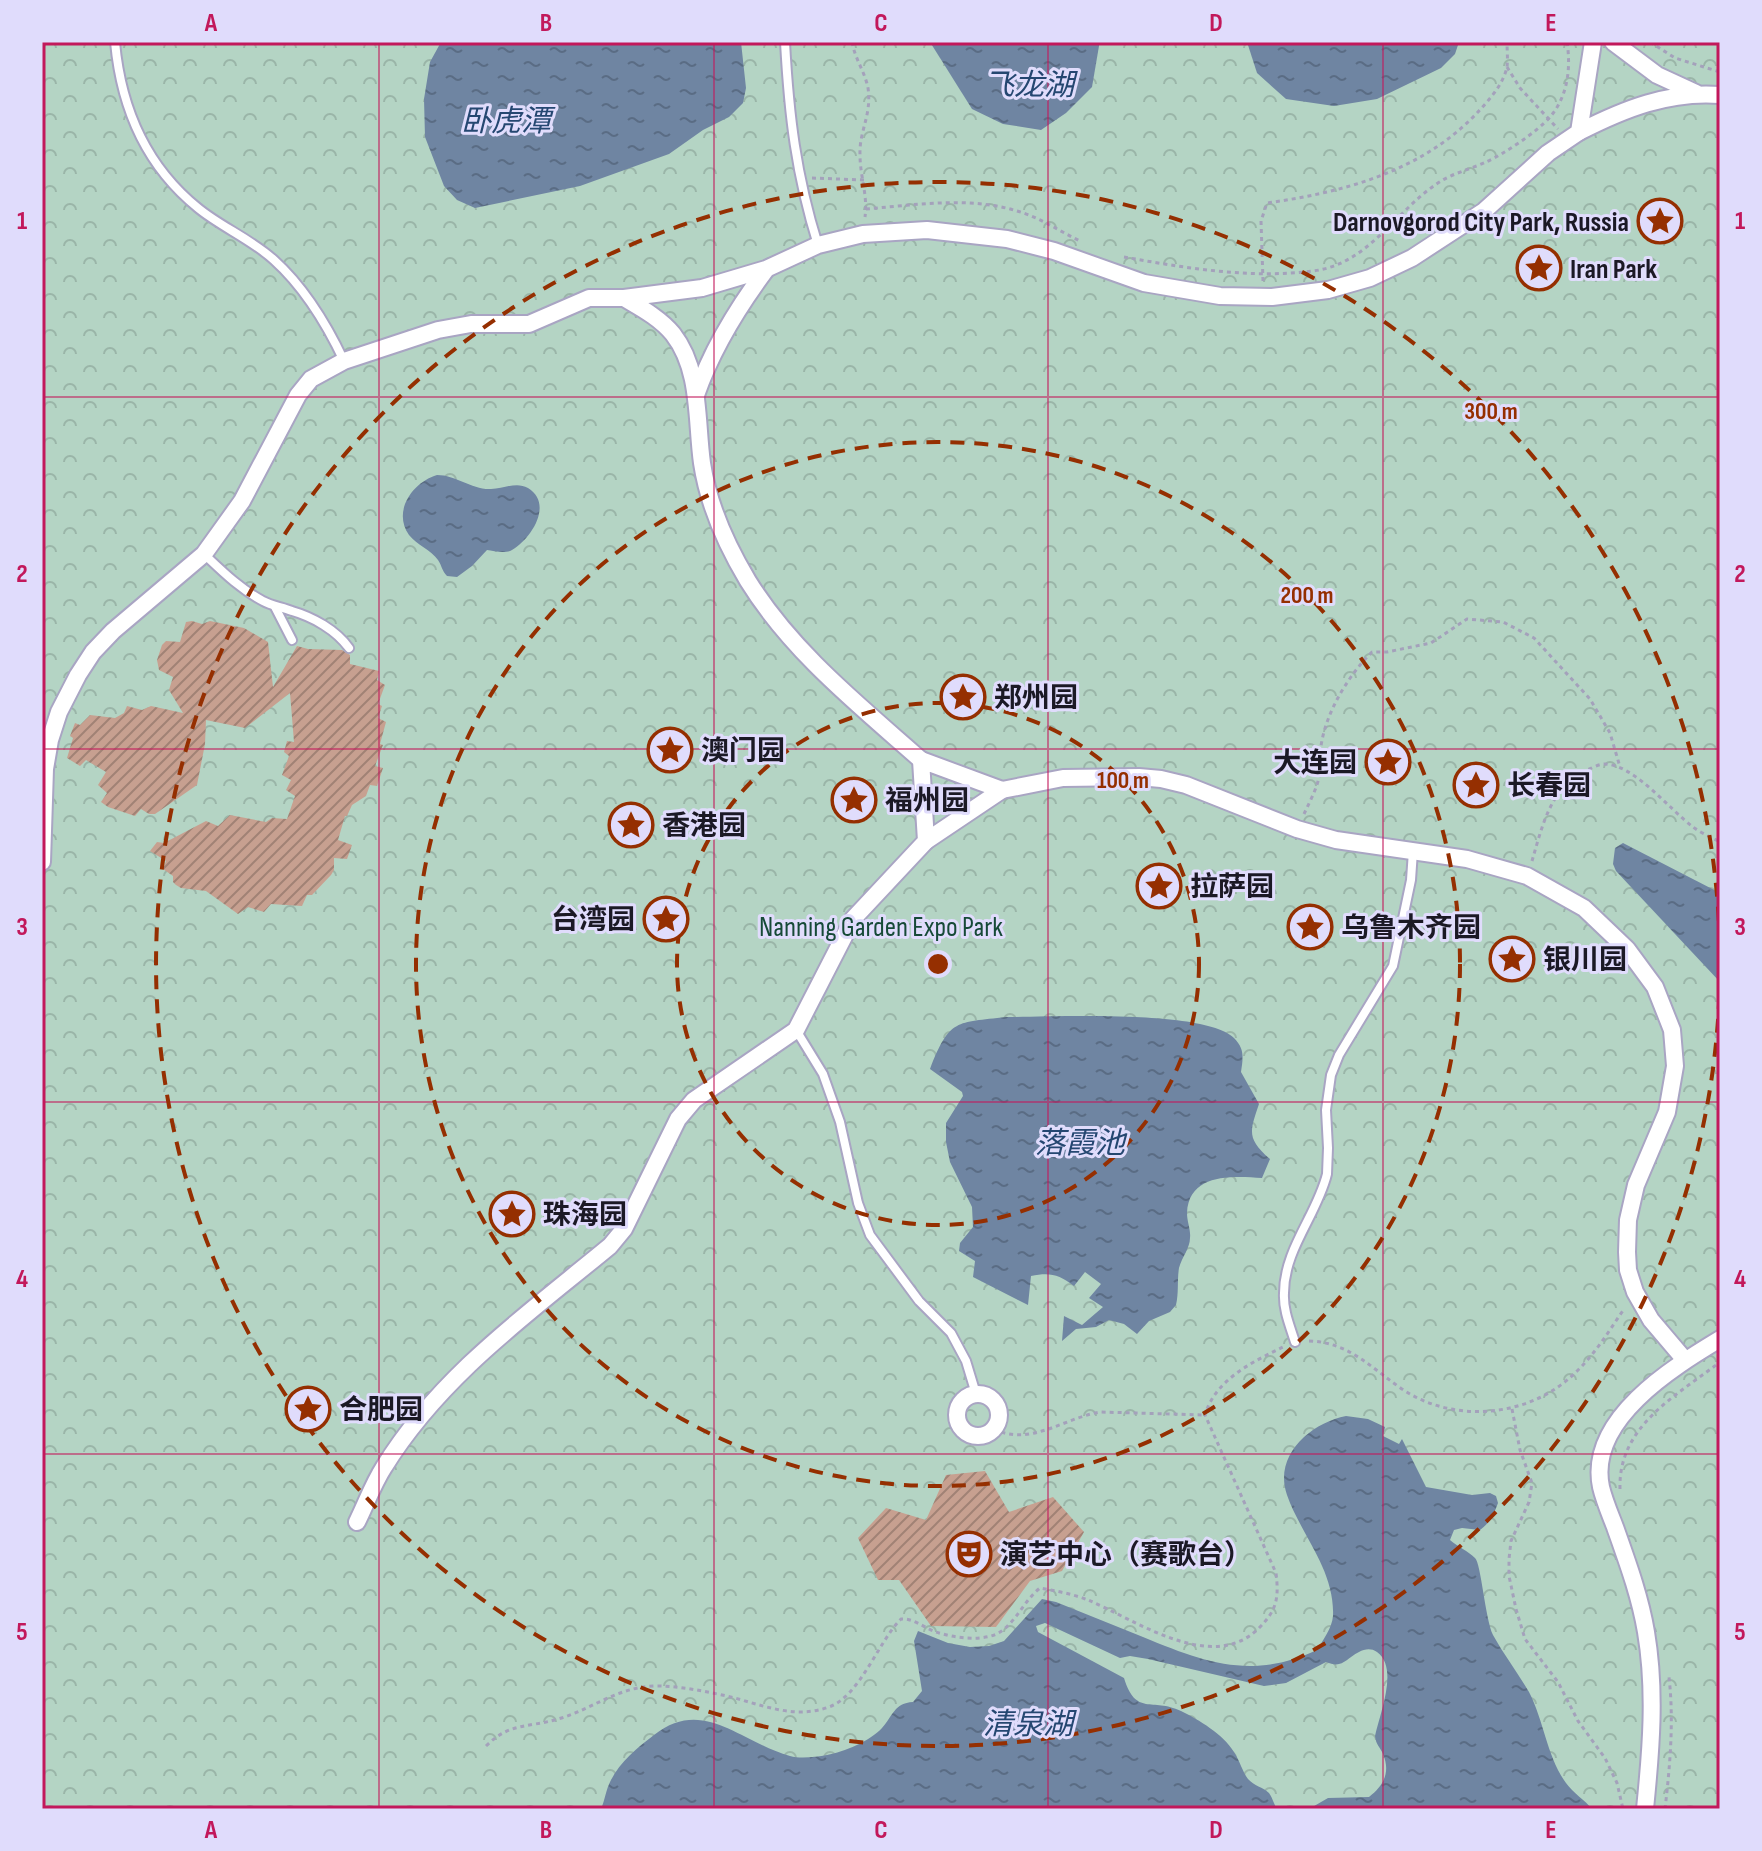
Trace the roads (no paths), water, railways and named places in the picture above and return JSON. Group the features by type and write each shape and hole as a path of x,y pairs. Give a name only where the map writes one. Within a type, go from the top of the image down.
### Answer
{"street":[{"path":"1573,136 1593,42"},
{"path":"1613,42 1657,75 1697,93"},
{"path":"42,862 45,769 50,740 67,694 93,652 113,631 204,554 242,501 298,395 311,379 344,361 438,330 471,324 529,324 589,298 624,298 702,288 766,269 818,245 863,234 927,230 967,232 1054,251 1144,283 1220,296 1264,297 1328,290 1370,278 1412,258 1484,211 1548,153 1612,115 1641,104 1697,93 1720,95"},
{"path":"696,395 736,309 766,269"},
{"path":"624,298 652,314 673,334 686,361 696,395 702,464 718,521 748,581 796,645 921,760 1002,790"},
{"path":"921,760 926,841"},
{"path":"357,1522 383,1468 424,1411 466,1366 610,1246 624,1229 678,1119 694,1100 796,1030 853,919 926,841 1002,790 1063,778 1139,777 1186,785 1297,829 1336,840 1467,859 1527,876 1584,908 1627,949 1655,987 1672,1030 1675,1066 1667,1112 1636,1185 1628,1220 1628,1270 1635,1292 1651,1320 1685,1360"},
{"path":"1645,1809 1652,1688 1646,1632 1634,1581 1601,1486 1600,1463 1614,1425 1628,1408 1685,1360 1720,1339"},
{"path":"976,1394 990,1397 995,1403 999,1416 989,1434 968,1434 959,1425 959,1405 976,1394"}],"lane":[{"path":"115,42 123,95 150,157 197,208 254,245 286,272 333,337 344,361"},
{"path":"785,42 790,124 802,194 818,245"},
{"path":"204,554 231,580 275,607 290,610 326,627 341,637 349,648"},
{"path":"275,607 292,640"},
{"path":"1295,1342 1283,1291 1293,1249 1327,1174 1327,1089 1339,1055 1393,966 1411,880 1413,851"},
{"path":"796,1030 823,1074 840,1122 858,1203 870,1235 919,1301 951,1333 966,1361 976,1394"}],"water":[{"name":"卧虎潭","path":"441,42 741,42 746,88 743,103 729,117 703,130 669,154 580,186 475,208 457,200 444,186 425,137 424,99 430,62"},
{"name":"飞龙湖","path":"930,42 1099,42 1099,46 1092,87 1066,113 1041,130 1003,124 972,109"},
{"path":"1247,42 1459,42 1455,54 1441,68 1377,99 1334,106 1286,99 1257,73"},
{"path":"437,475 484,489 514,485 528,488 539,503 537,521 526,538 512,550 487,550 457,577 447,576 435,556 409,535 403,516 404,507 413,491"},
{"path":"1623,843 1720,893 1720,982 1616,871 1613,864 1615,848"},
{"name":"落霞池","path":"1090,1016 1192,1022 1234,1038 1242,1050 1241,1072 1259,1104 1252,1134 1270,1159 1262,1178 1214,1180 1195,1190 1187,1213 1190,1242 1179,1268 1176,1305 1170,1312 1149,1321 1137,1334 1124,1324 1109,1320 1096,1327 1076,1329 1062,1341 1064,1316 1082,1325 1103,1307 1089,1298 1101,1284 1085,1272 1074,1286 1054,1275 1031,1276 1028,1305 973,1277 975,1261 959,1251 960,1243 973,1227 972,1207 950,1162 946,1123 963,1096 962,1092 930,1069 943,1040 957,1026 976,1020"},
{"name":"清泉湖","path":"1346,1416 1368,1419 1385,1427 1383,1436 1399,1444 1402,1439 1426,1487 1496,1496 1498,1503 1491,1518 1480,1530 1454,1530 1450,1540 1475,1558 1493,1635 1529,1692 1560,1773 1569,1787 1592,1809 1309,1809 1328,1798 1369,1797 1384,1778 1385,1761 1375,1736 1384,1704 1387,1669 1377,1652 1364,1650 1340,1664 1326,1662 1286,1683 1264,1686 1148,1659 1120,1658 1045,1623 1036,1626 1038,1632 1124,1678 1134,1698 1140,1702 1181,1711 1217,1733 1234,1752 1248,1779 1269,1793 1277,1809 601,1809 619,1767 654,1735 672,1724 689,1720 705,1721 794,1757 827,1755 856,1745 877,1733 898,1708 913,1702 922,1691 914,1641 918,1631 948,1643 989,1646 1004,1641 1042,1599 1188,1654 1229,1664 1271,1664 1317,1650 1332,1620 1332,1599 1323,1568 1287,1495 1285,1467 1290,1454 1308,1434"}],"place":[{"name":"Darnovgorod City Park, Russia","path":"1660,221"},
{"name":"Iran Park","path":"1539,268"},
{"name":"郑州园","path":"963,697"},
{"name":"澳门园","path":"670,750"},
{"name":"大连园","path":"1388,762"},
{"name":"长春园","path":"1476,785"},
{"name":"福州园","path":"854,800"},
{"name":"香港园","path":"631,825"},
{"name":"拉萨园","path":"1159,886"},
{"name":"台湾园","path":"666,919"},
{"name":"乌鲁木齐园","path":"1310,927"},
{"name":"银川园","path":"1512,959"},
{"name":"珠海园","path":"512,1214"},
{"name":"合肥园","path":"308,1409"},
{"name":"演艺中心（赛歌台）","path":"969,1554"}],"park label":[{"name":"Nanning Garden Expo Park","path":"881,926"}]}
